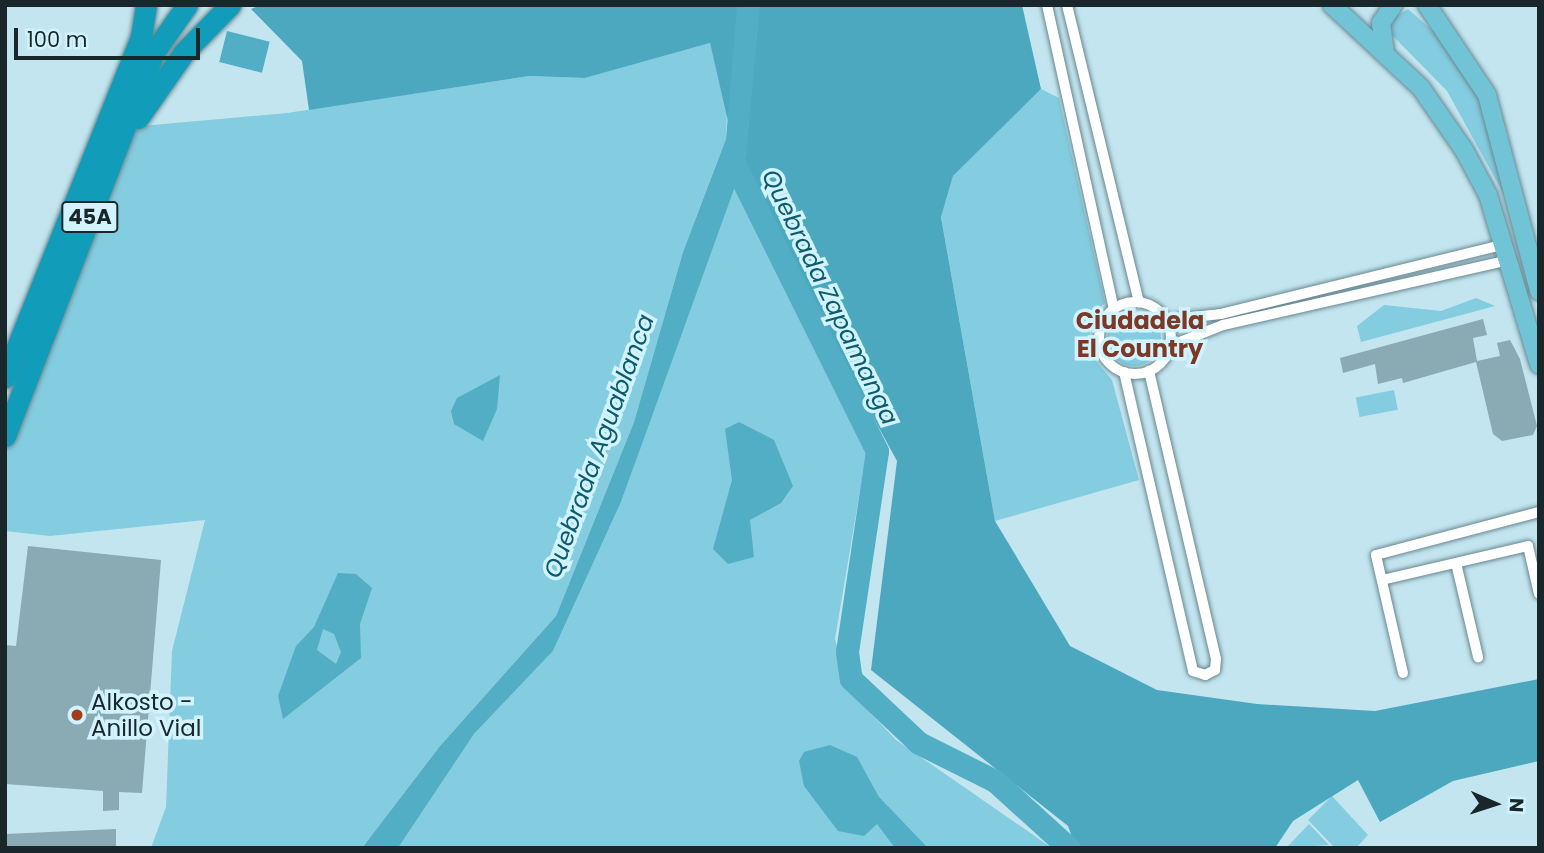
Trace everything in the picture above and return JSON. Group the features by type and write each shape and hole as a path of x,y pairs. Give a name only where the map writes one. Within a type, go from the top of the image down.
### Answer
{"highway":[{"name":"45A","path":"5,377 141,37 146,5"},
{"name":"45A","path":"5,436 154,52 187,5"},
{"path":"108,168 175,64 230,5"}],"main road":[{"path":"1332,5 1385,52 1464,150 1507,252 1539,364"},
{"path":"1385,52 1381,23 1393,5"},
{"path":"1427,5 1487,95 1539,291"}],"street":[{"path":"1047,5 1114,309"},
{"path":"1067,5 1139,302 1166,320 1221,314 1507,252"},
{"path":"1124,372 1149,371 1170,346 1223,325 1507,252"},
{"path":"1139,302 1114,309 1103,323 1101,348 1124,372 1193,671 1205,675 1216,670 1216,659 1149,371"},
{"path":"1166,320 1170,346"},
{"path":"1403,673 1376,555 1539,512"},
{"path":"1382,580 1528,546 1539,594"},
{"path":"1456,563 1478,657"}],"shaded area":[{"path":"261,5 1022,5 1041,89 953,176 941,217 995,521 1070,646 1157,690 1257,704 1375,711 1539,679 1539,761 1453,781 1380,822 1358,780 1293,821 1275,848 1076,848 1068,826 871,670 897,461 740,173 710,43 585,78 529,76 309,110 302,61 251,9"},
{"path":"737,5 760,5 746,156 621,502 553,651 474,734 398,848 362,848 440,746 556,616 634,422 683,252 726,139"},
{"path":"1408,9 1449,45 1479,97 1506,198 1447,91 1392,35 1390,20"},
{"path":"227,31 270,42 262,73 219,62"},
{"path":"710,43 727,112 726,139 683,252 634,422 556,616 440,746 362,848 151,848 166,807 172,651 205,520 50,536 5,531 5,432 119,128 287,113 529,76 585,78"},
{"path":"1041,89 1059,98 1105,303 1089,318 1091,355 1112,380 1139,480 995,521 941,216 953,176"},
{"path":"737,176 767,223 867,449 835,639 848,689 896,740 1052,848 398,848 474,734 553,651 621,502"},
{"path":"1476,298 1495,306 1361,342 1357,326 1384,305 1441,311"},
{"path":"1134,312 1153,320 1161,339 1153,358 1134,366 1115,358 1107,339 1115,320"},
{"path":"500,375 497,409 483,441 454,424 451,411 457,398"},
{"path":"1394,390 1398,410 1360,417 1356,397"},
{"path":"739,422 774,440 793,486 781,503 750,520 754,557 728,564 713,549 732,480 725,429"},
{"path":"338,573 356,574 372,588 360,624 361,658 283,719 278,696 296,646 314,627","holes":["323,629 334,634 341,652 336,664 317,650"]},
{"path":"830,745 857,757 879,797 928,848 895,848 877,824 864,836 838,831 804,786 799,761 804,752"},
{"path":"1332,796 1368,835 1356,848 1335,848 1308,820"},
{"path":"1309,824 1329,845 1286,848"}],"building":[{"path":"1483,319 1487,335 1473,338 1477,361 1500,356 1497,343 1510,340 1520,359 1537,426 1533,435 1502,441 1493,434 1476,362 1403,383 1402,378 1378,384 1375,364 1343,373 1340,358"},
{"name":"Alkosto - Anillo Vial","path":"28,546 161,560 142,793 119,792 119,810 103,811 103,791 5,784 5,645 16,646"},
{"path":"116,829 116,848 5,848 5,834"}],"waterway":[{"name":"Quebrada Zapamanga","path":"733,161 877,451 847,652 851,679 919,743 995,781 1069,848"}],"place":[{"name":"Alkosto - Anillo Vial","path":"77,715"}],"district":[{"name":"Ciudadela El Country","path":"1140,335"}],"water label":[{"name":"Quebrada Aguablanca","path":"599,446"}]}
